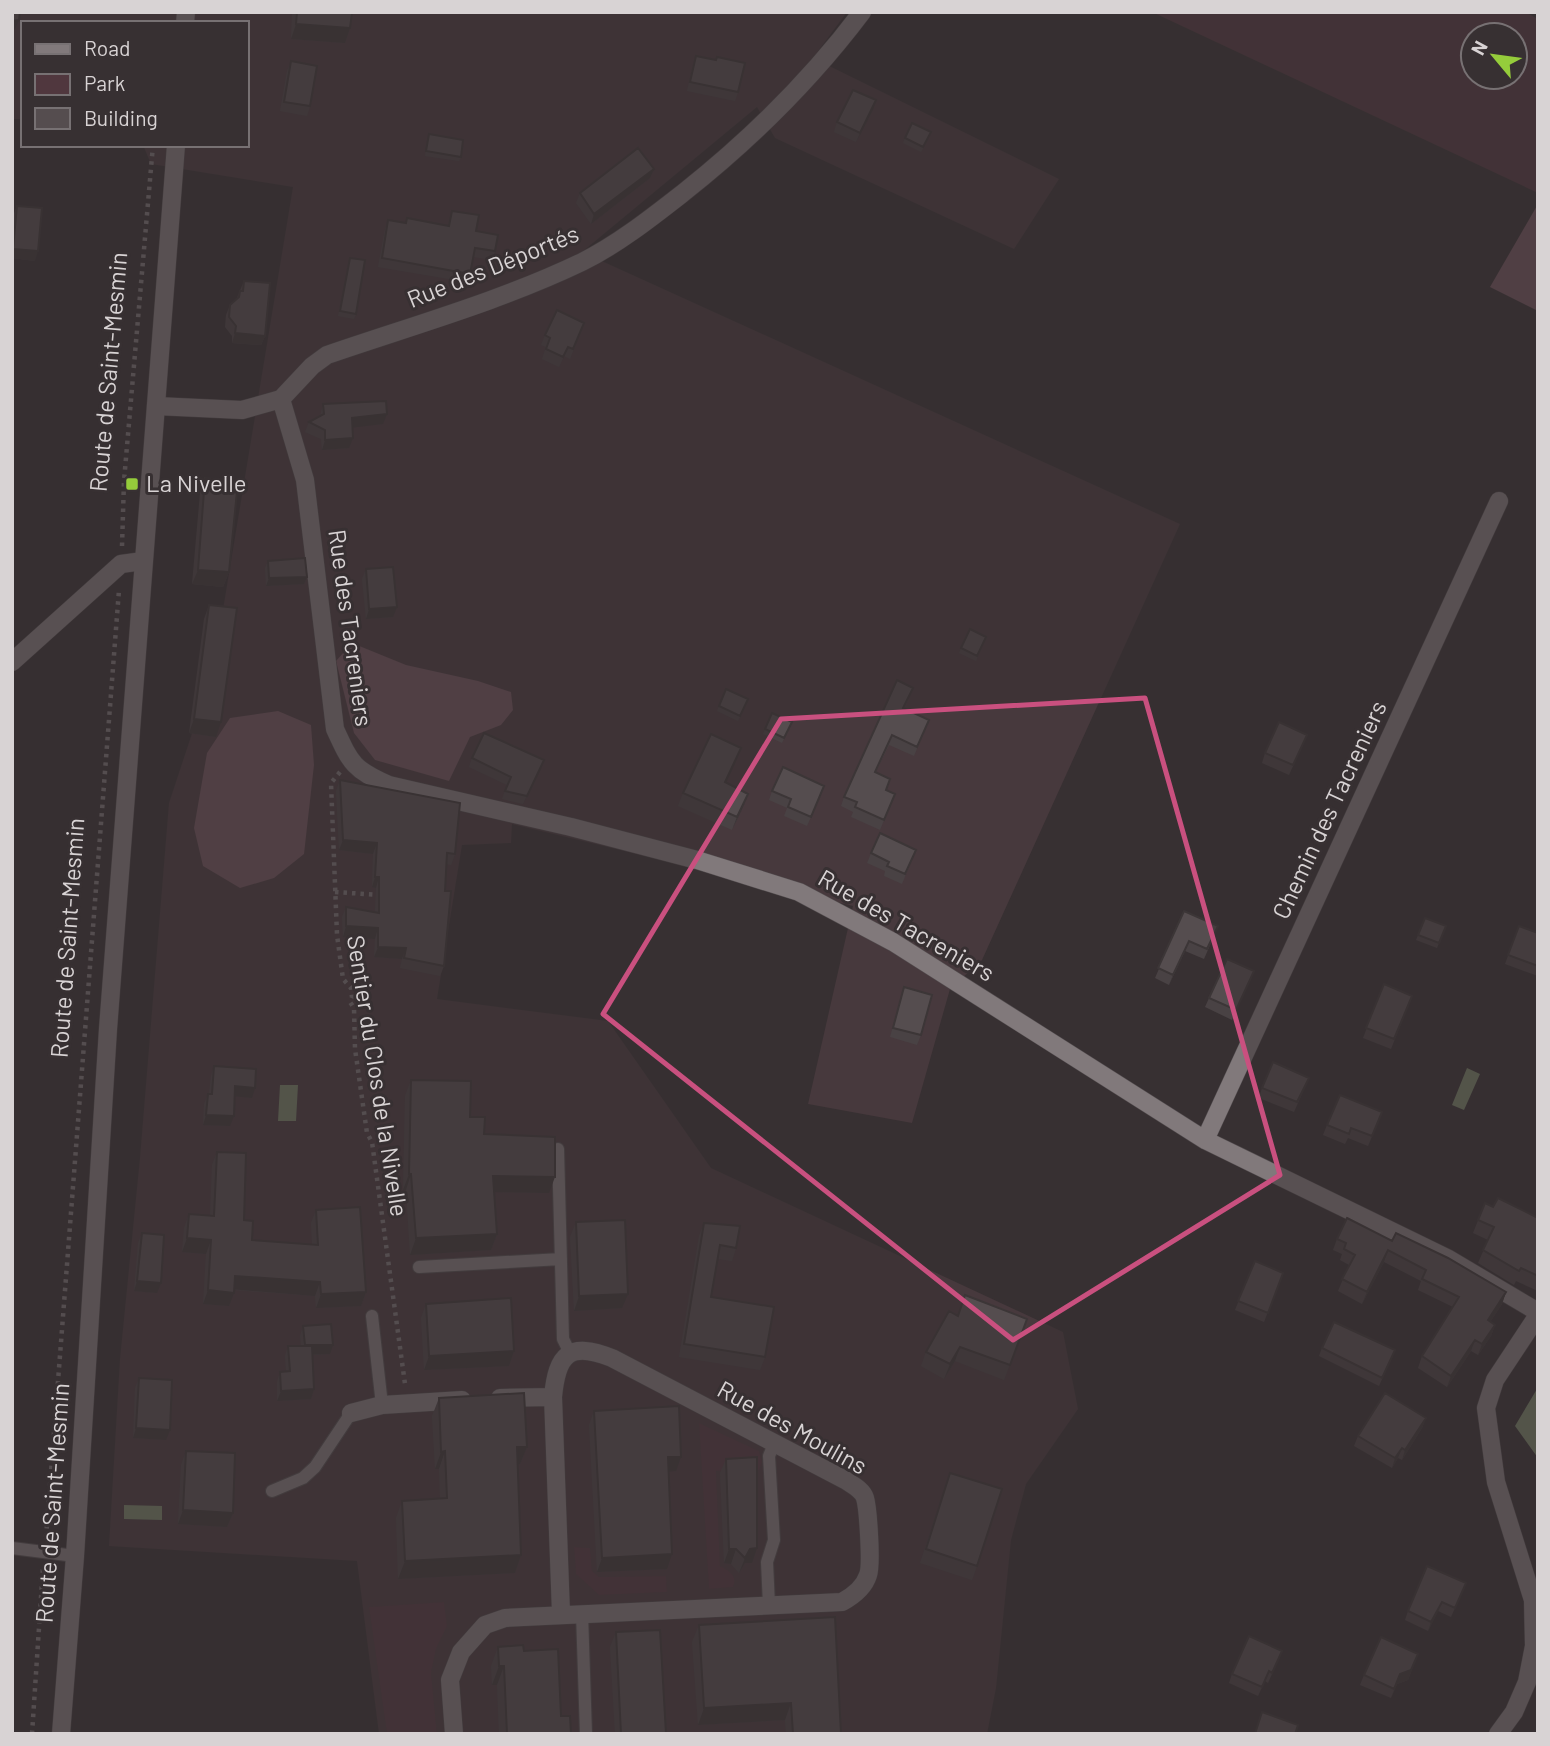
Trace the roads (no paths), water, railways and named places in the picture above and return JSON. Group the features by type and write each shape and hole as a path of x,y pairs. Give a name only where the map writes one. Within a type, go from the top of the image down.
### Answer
{"street":[{"name":"Rue des Déportés","path":"281,399 312,366 327,355 501,295 583,261 649,220 733,153 786,103 862,12"},
{"name":"Route de Saint-Mesmin","path":"61,1734 75,1556 108,1028 176,147"},
{"path":"156,406 242,410 281,399"},
{"name":"Rue des Tacreniers","path":"281,399 305,480 335,729 350,761 365,775 389,785 571,827 697,860 799,892 893,942 1205,1140 1447,1258 1538,1314"},
{"name":"Chemin des Tacreniers","path":"1205,1140 1499,500"},
{"path":"12,662 121,564 143,561"},
{"path":"1498,1734 1514,1712 1527,1682 1534,1646 1533,1600 1496,1482 1486,1408 1495,1380 1538,1314"},
{"name":"Rue des Moulins","path":"454,1734 450,1680 461,1652 485,1625 505,1618 561,1613 842,1602 860,1588 868,1576 870,1561 865,1498 858,1488 612,1358 582,1350 570,1353"},
{"path":"561,1613 553,1397 555,1374 562,1360 570,1353"},
{"path":"351,1413 407,1402 553,1397"}],"lane":[{"path":"558,1149 563,1339 570,1353"},
{"path":"418,1267 561,1259"},
{"path":"372,1316 382,1405"},
{"path":"272,1491 303,1478 315,1467 351,1413"},
{"path":"769,1605 767,1562 774,1540 769,1456 774,1444"},
{"path":"12,1548 75,1556"},
{"path":"582,1613 586,1734"}],"place":[{"name":"La Nivelle","path":"132,484"}]}
